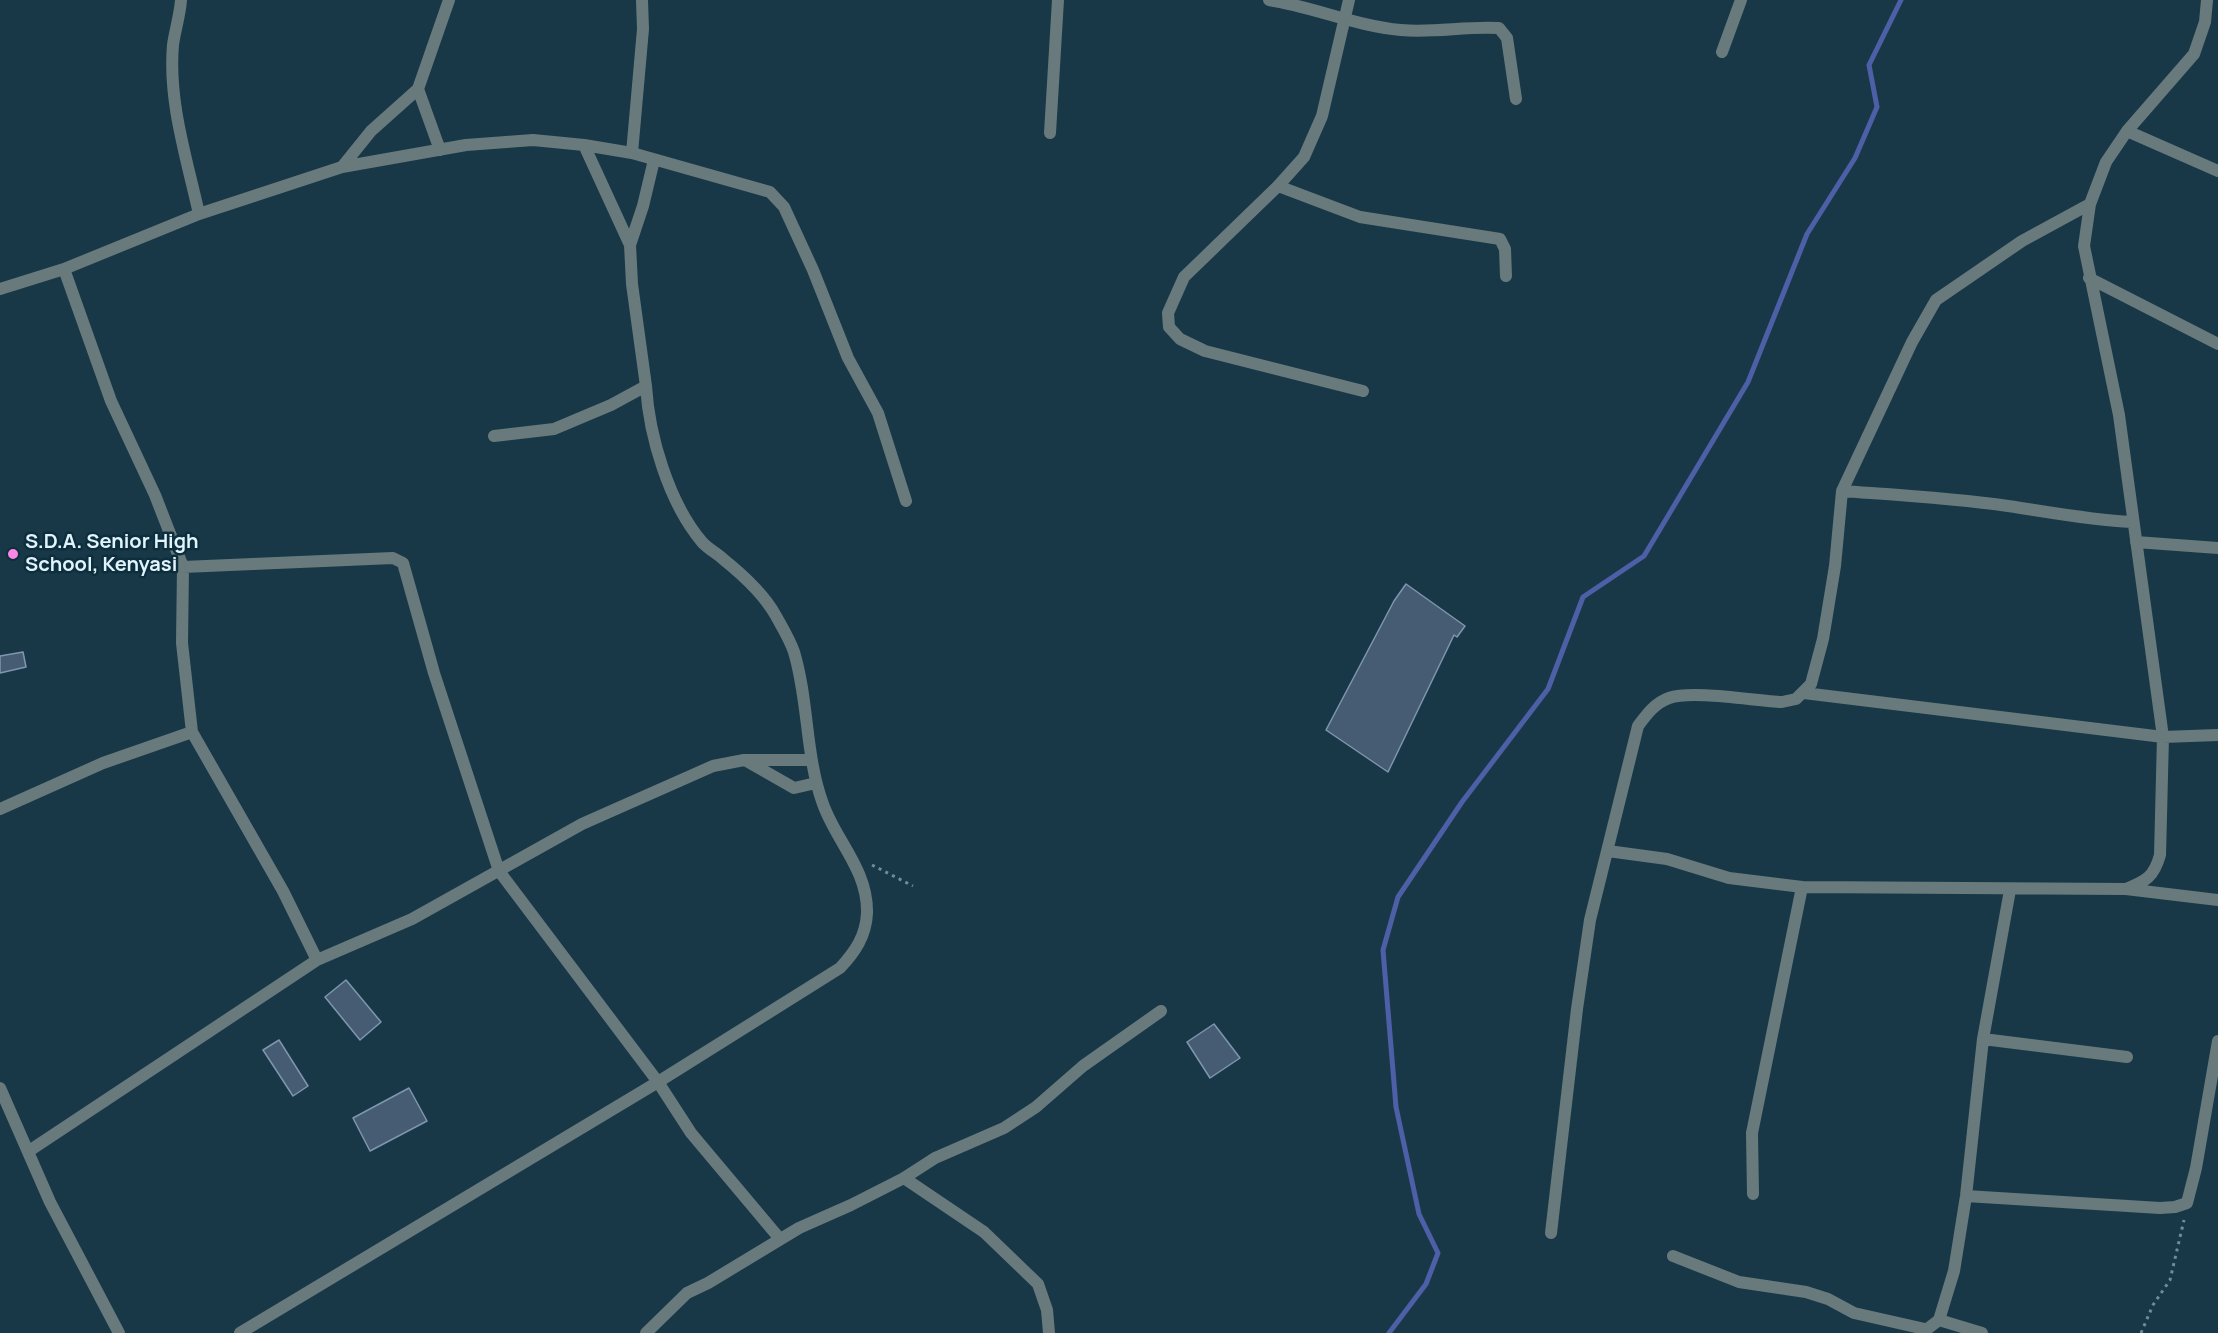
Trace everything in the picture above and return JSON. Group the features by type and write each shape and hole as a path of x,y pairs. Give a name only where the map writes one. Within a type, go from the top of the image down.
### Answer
{"street":[{"path":"181,0 173,45 173,77 181,138 199,214"},
{"path":"342,167 371,131 418,89 449,0"},
{"path":"632,153 643,29 642,0"},
{"path":"1050,133 1058,0"},
{"path":"1269,0 1304,5 1347,18 1401,30 1446,31 1499,28 1507,38 1516,99"},
{"path":"1349,0 1347,18 1322,117 1304,157 1278,186 1184,277 1168,313 1169,327 1179,339 1205,351 1363,391"},
{"path":"1722,52 1741,0"},
{"path":"2126,889 2140,884 2156,871 2160,855 2163,737 2119,415 2084,246 2090,204 2106,162 2127,131 2194,54 2205,22 2207,0"},
{"path":"418,89 440,150"},
{"path":"2127,131 2218,171"},
{"path":"0,289 64,269 199,214 342,167 440,150 533,140 632,153 770,192 784,207 813,270 848,358 878,413 906,501"},
{"path":"584,145 630,245"},
{"path":"240,1333 658,1082 840,968 855,953 862,937 867,913 864,890 853,858 823,806 816,783 810,760 806,714 794,651 761,595 703,543 690,525 660,464 650,422 632,284 630,245 643,206 654,159"},
{"path":"1278,186 1360,217 1500,239 1506,249 1506,276"},
{"path":"1551,1233 1590,920 1638,726 1657,704 1670,698 1686,696 1782,702 1796,699 1804,693 1811,684 1823,639 1835,566 1842,491 1912,342 1936,300 2022,241 2090,204"},
{"path":"64,269 111,401 164,516 183,567 182,643 192,732 283,891 317,960"},
{"path":"2089,278 2218,344"},
{"path":"494,436 554,429 611,405 646,386"},
{"path":"1842,491 2007,506 2085,520 2132,522"},
{"path":"2136,542 2218,548"},
{"path":"183,567 393,558 403,563 434,673 499,871 658,1082 694,1138 780,1239"},
{"path":"1804,693 2163,737 2218,735"},
{"path":"0,809 103,763 192,732"},
{"path":"29,1151 317,960 412,919 582,824 713,766 744,760 810,760"},
{"path":"744,760 794,788 816,783"},
{"path":"1608,850 1666,859 1730,878 1802,887 2126,889 2218,900"},
{"path":"1754,1194 1752,1133 1802,887"},
{"path":"1673,1256 1739,1282 1806,1292 1828,1299 1854,1313 1924,1331 1939,1320 1954,1271 1966,1196 1983,1039 2010,890"},
{"path":"646,1333 687,1293 708,1283 780,1239 904,1178 935,1158 1004,1128 1036,1107 1083,1066 1161,1011"},
{"path":"1983,1039 2127,1057"},
{"path":"1966,1196 2160,1208 2175,1208 2187,1203 2196,1168 2218,1041"},
{"path":"0,1088 50,1202 119,1333"},
{"path":"904,1178 984,1232 1038,1284 1047,1310 1049,1333"},
{"path":"1939,1320 1982,1333"}],"path":[{"path":"853,858 901,878 913,886"},
{"path":"2141,1333 2153,1305 2170,1280 2181,1240 2187,1203"}],"building":[{"path":"1406,584 1465,626 1457,637 1454,635 1388,772 1326,730 1394,601"},
{"path":"23,652 26,667 0,673 0,656"},
{"path":"346,980 381,1022 360,1040 325,997"},
{"path":"1214,1024 1240,1058 1210,1078 1187,1042"},
{"path":"279,1040 308,1086 293,1096 263,1050"},
{"path":"409,1088 427,1121 370,1151 353,1118"}],"waterway":[{"path":"1389,1333 1426,1284 1438,1253 1419,1214 1396,1107 1383,950 1398,897 1462,802 1548,689 1583,597 1644,556 1748,382 1807,234 1855,158 1877,107 1869,65 1901,0"}],"place":[{"name":"S.D.A. Senior High School, Kenyasi","path":"13,554"}]}
